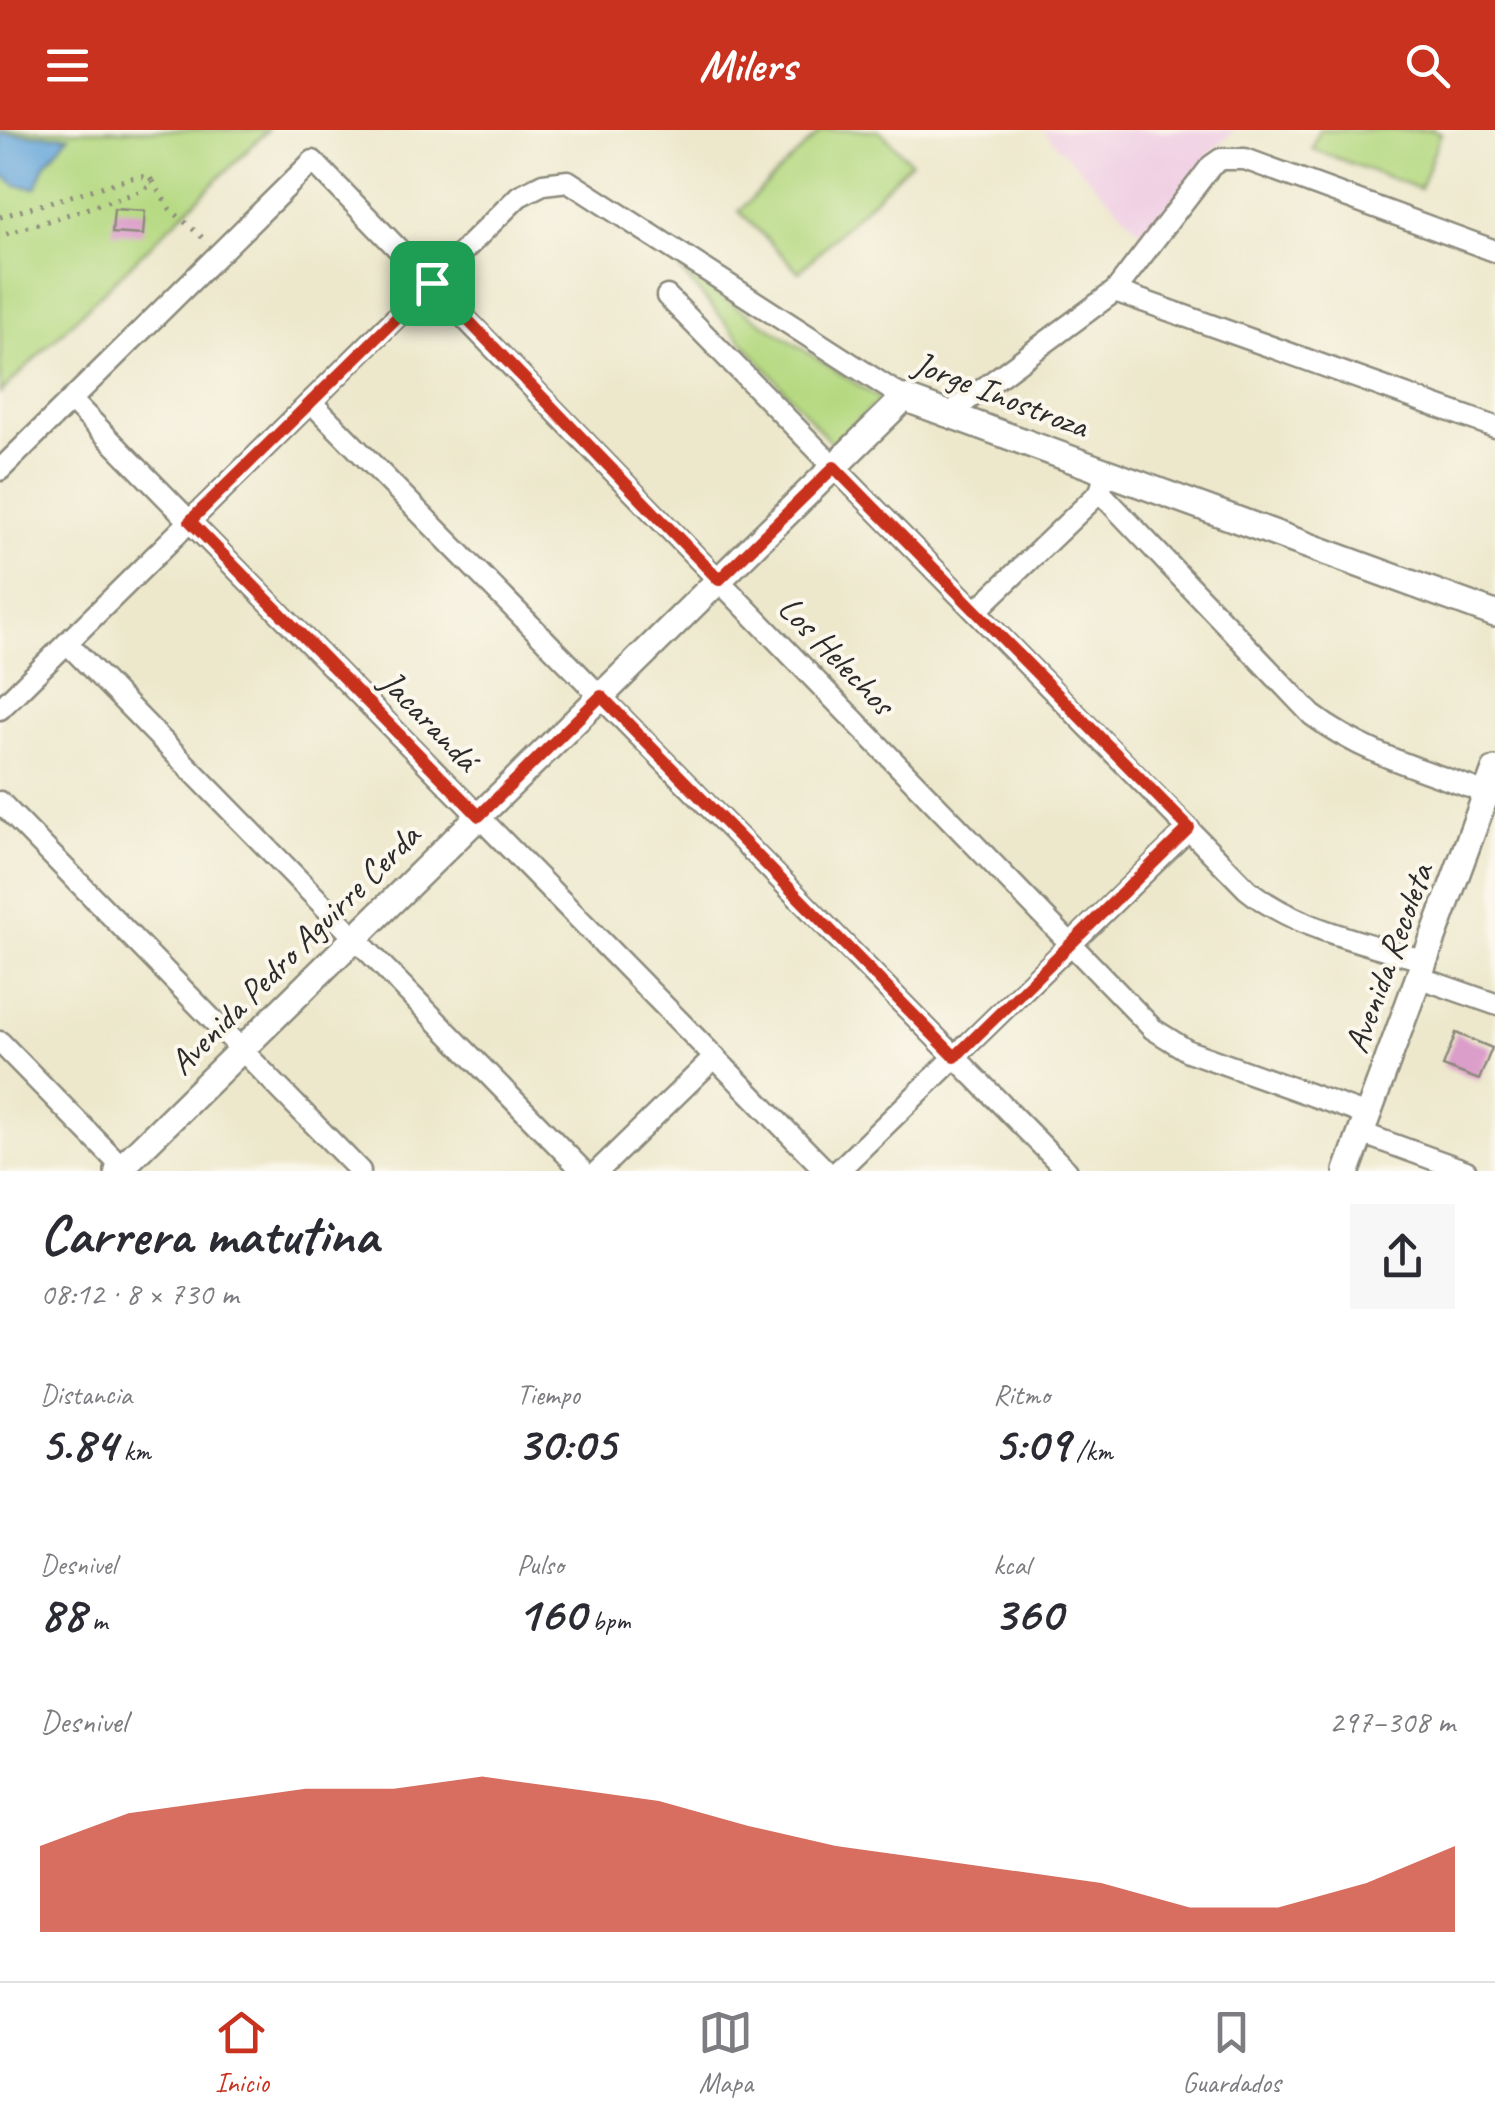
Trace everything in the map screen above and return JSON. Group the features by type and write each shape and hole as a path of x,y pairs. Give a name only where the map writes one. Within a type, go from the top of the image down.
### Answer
{"street":[{"path":"946,416 1114,290 1211,166 1221,159 1234,157 1276,168 1495,251"},
{"name":"Los Helechos","path":"220,252 313,161 1154,1029 1179,1048 1364,1124 1466,1171"},
{"name":"Jorge Inostroza","path":"432,283 519,196 542,184 568,181 904,398 1103,481 1495,614"},
{"path":"0,470 220,252"},
{"path":"0,709 432,283"},
{"path":"1114,290 1495,427"},
{"path":"667,296 1265,904 1495,1004"},
{"name":"Avenida Pedro Aguirre Cerda","path":"122,1170 904,398"},
{"name":"Jacarandá","path":"71,400 826,1171"},
{"path":"311,402 1066,1171"},
{"path":"976,611 1103,481 1312,715 1346,739 1490,782"},
{"path":"67,643 582,1171"},
{"name":"Avenida Recoleta","path":"1347,1171 1421,970 1485,826 1490,782"},
{"path":"0,802 360,1171"},
{"path":"838,1171 1189,828"},
{"path":"0,1042 122,1170"},
{"path":"598,1171 715,1057"}],"path":[{"path":"0,217 149,176 170,209 220,252"},
{"path":"0,236 145,190 152,181"}],"shaded area":[{"path":"1042,130 1235,130 1215,148 1145,236"}],"green space":[{"path":"0,130 268,130 0,393"},
{"path":"822,130 879,130 911,162 799,272 739,211"},
{"path":"1319,130 1441,133 1420,189 1312,149"},
{"path":"679,269 881,400 832,444"}],"water":[{"path":"0,133 69,136 45,165 36,188 16,185 0,173"}],"building":[{"path":"114,209 145,211 143,235 112,233"},
{"path":"1456,1033 1492,1048 1479,1080 1443,1066"}],"route":[{"path":"432,283 719,580 834,467 1189,828 955,1057 601,696 479,816 190,521 432,283"}]}
